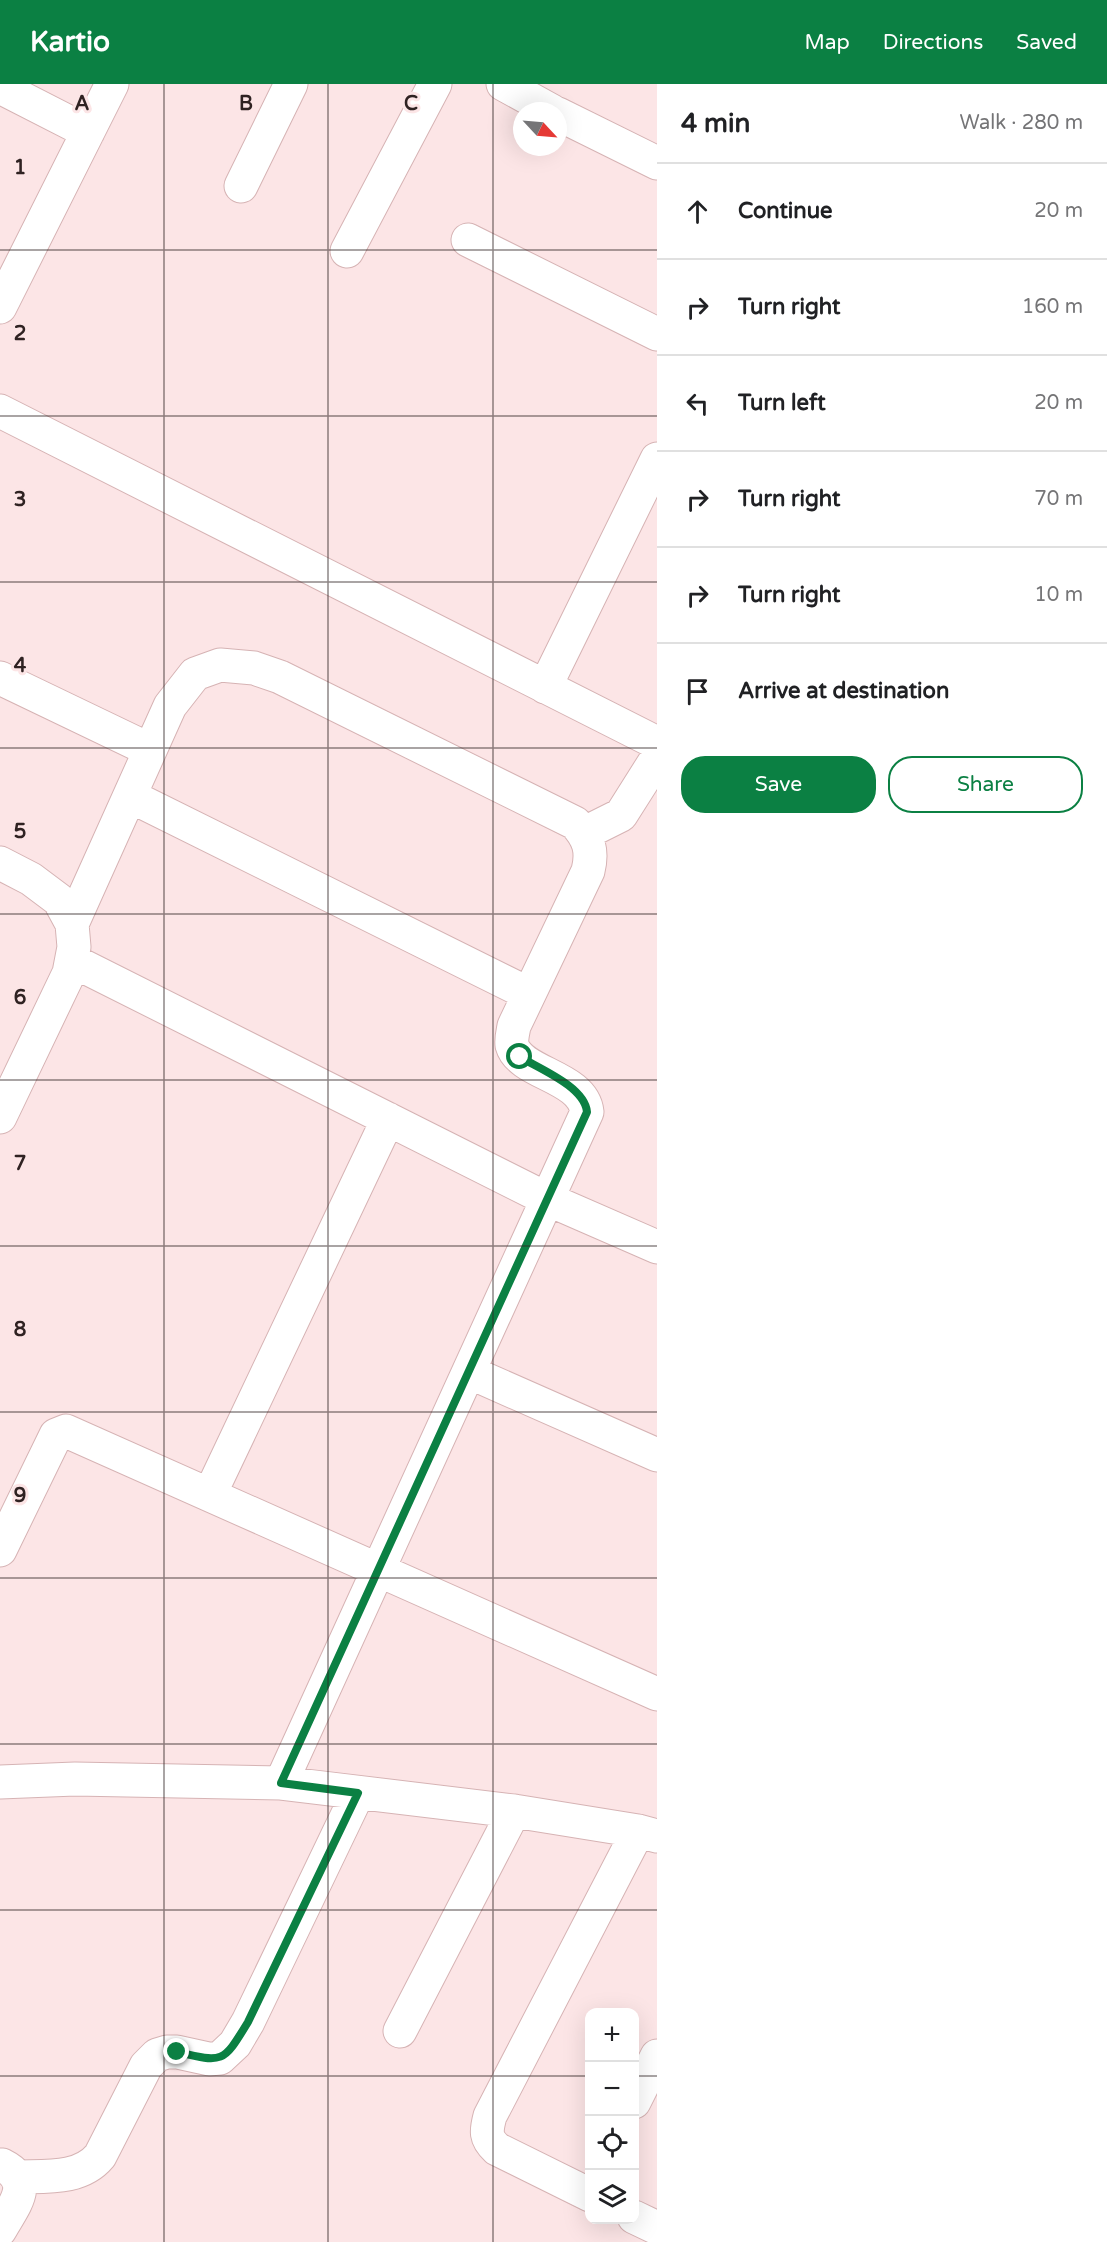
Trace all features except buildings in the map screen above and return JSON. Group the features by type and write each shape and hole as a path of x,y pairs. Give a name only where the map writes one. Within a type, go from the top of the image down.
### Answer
{"street":[{"path":"0,307 112,84"},
{"path":"241,186 291,84"},
{"path":"347,251 435,84"},
{"path":"504,84 536,102"},
{"path":"0,87 88,132"},
{"path":"567,118 657,163"},
{"path":"468,240 657,334"},
{"path":"0,411 657,743"},
{"path":"545,687 657,459"},
{"path":"72,924 170,706 195,674 220,664 254,668 280,677 575,823 585,833 591,847 588,871 514,1026 511,1042 520,1057 577,1092 586,1105 587,1112 281,1783"},
{"path":"0,678 150,750"},
{"path":"585,833 621,815 657,758"},
{"path":"130,796 529,994"},
{"path":"0,863 31,879 58,900 72,924 74,947 69,973 0,1117"},
{"path":"73,961 548,1199 657,1247"},
{"path":"210,1494 388,1119"},
{"path":"469,1371 657,1455"},
{"path":"0,1550 56,1435 66,1431 657,1694"},
{"path":"0,1782 75,1779 281,1783 514,1811 648,1833 490,2116 486,2131 488,2141 497,2149 585,2193"},
{"path":"9,2171 70,2175 86,2170 100,2156 146,2066 157,2055 177,2052 215,2060 227,2054 248,2022 358,1793"},
{"path":"400,2031 514,1811"},
{"path":"639,2092 657,2056"},
{"path":"0,2230 19,2194 20,2181 9,2171"},
{"path":"639,2219 657,2228"}],"route":[{"path":"177,2052 215,2060 227,2054 235,2044 248,2022 358,1793 281,1783 587,1112 583,1098 577,1092 520,1057"}]}
